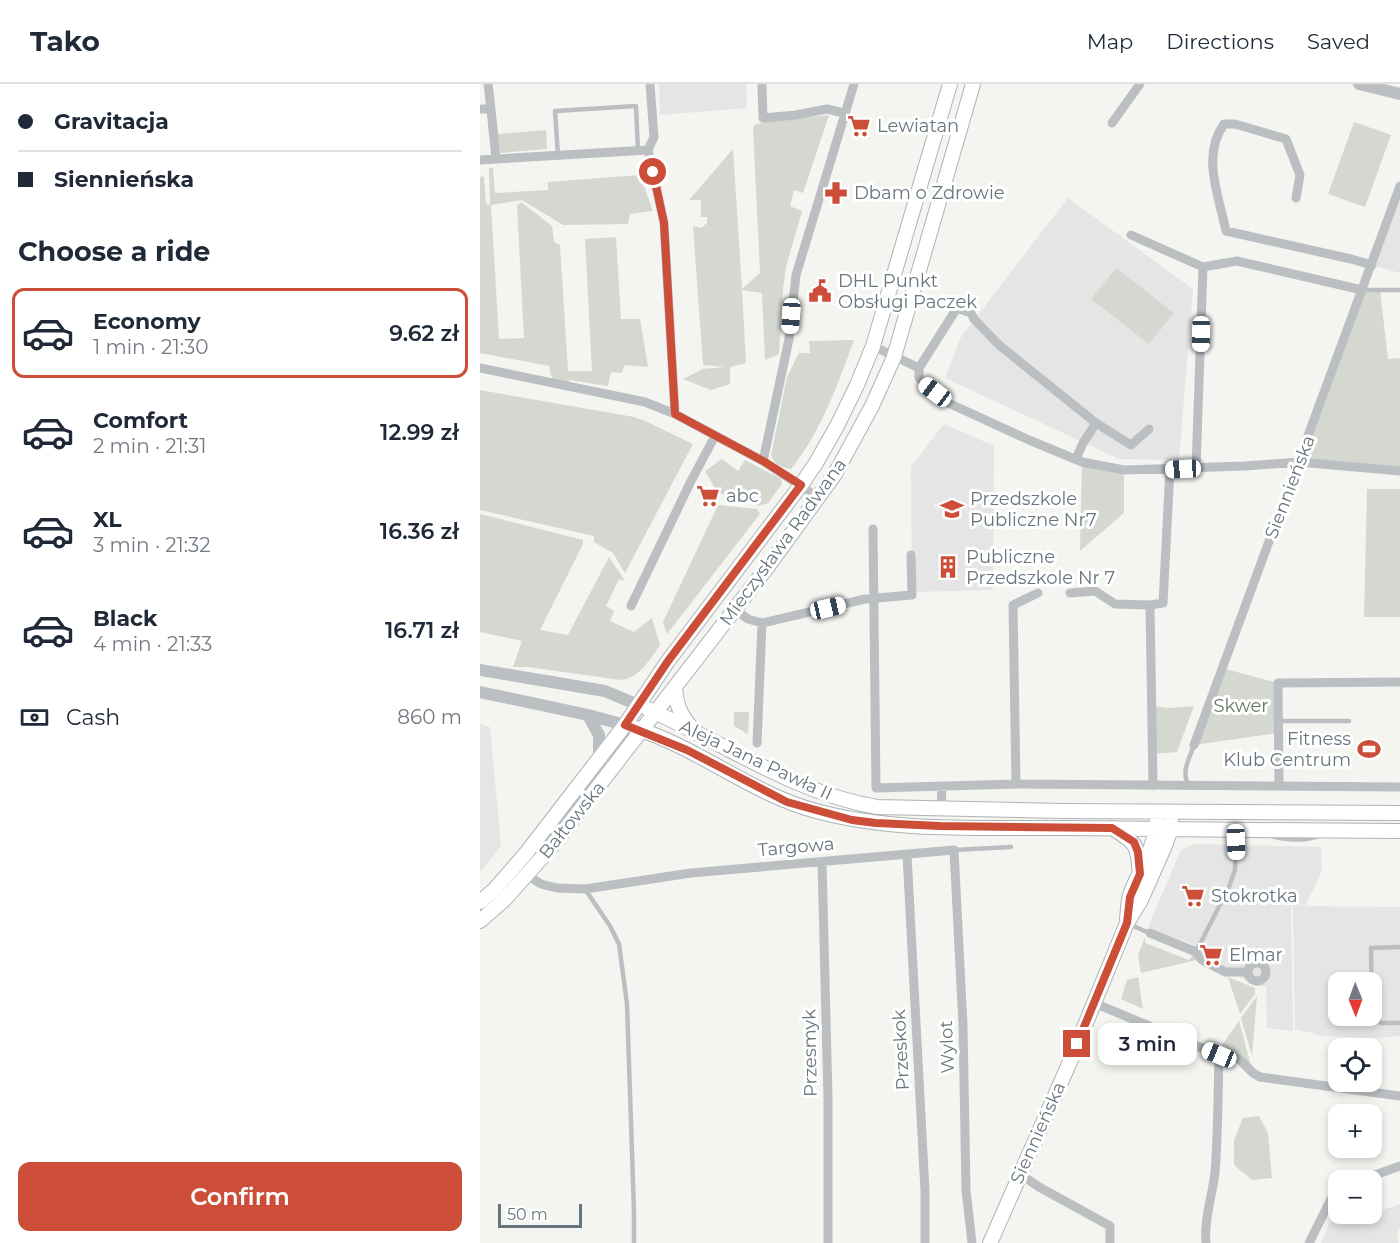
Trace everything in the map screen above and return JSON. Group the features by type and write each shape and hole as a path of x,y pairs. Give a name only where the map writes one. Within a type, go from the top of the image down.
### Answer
{"main road":[{"name":"Mieczysława Radwana","path":"638,705 668,661 801,485 816,463 858,385 873,346 950,84"},
{"name":"Mieczysława Radwana","path":"656,712 819,498 853,443 894,357 973,84"},
{"path":"675,687 675,698 680,715 697,734"},
{"name":"Aleja Jana Pawła II","path":"638,705 817,792 854,803 878,807 941,810 1400,813"},
{"name":"Bałtowska","path":"480,902 515,866 625,725 638,705"},
{"name":"Bałtowska","path":"480,921 505,899 553,845 656,712"},
{"name":"Aleja Jana Pawła II","path":"625,725 687,750 787,802 852,820 940,826 1236,829"},
{"name":"Siennieńska","path":"990,1243 1127,923 1140,900 1164,828 1157,812"},
{"name":"Siennieńska","path":"1127,923 1130,897 1172,812"},
{"path":"1112,828 1134,842 1138,852 1140,874"},
{"path":"1236,829 1400,831"}],"street":[{"path":"488,84 496,159"},
{"path":"650,84 654,137 648,150 664,223 675,414"},
{"path":"762,84 763,118 827,109 844,113"},
{"path":"763,461 789,339 796,275 854,84"},
{"path":"1112,123 1140,84"},
{"path":"1359,84 1400,94"},
{"path":"480,109 491,109"},
{"path":"1296,198 1300,175 1286,139 1235,124 1224,124 1218,133 1211,164 1226,231 1372,265"},
{"path":"480,160 648,150"},
{"name":"Siennieńska","path":"1194,745 1400,186"},
{"path":"1131,235 1203,267 1237,261 1362,290"},
{"path":"1196,468 1203,267"},
{"path":"1149,429 1131,445 1096,423 999,345 971,313 957,308 919,368 919,378 944,401 1076,459 1124,470 1299,462 1400,471"},
{"path":"873,346 919,368"},
{"path":"480,368 645,402 675,414 763,461 819,498"},
{"path":"1076,459 1096,423"},
{"path":"631,606 715,436"},
{"path":"1070,593 1095,591 1115,604 1162,603 1170,469"},
{"path":"873,529 876,788 1016,784 1400,787"},
{"path":"734,609 748,619 762,623 873,597 912,596 911,555"},
{"path":"1016,784 1013,605 1038,593"},
{"path":"1150,604 1153,786"},
{"path":"757,743 762,623"},
{"name":"Aleja Jana Pawła II","path":"480,670 605,691 638,705"},
{"path":"1279,786 1278,683 1400,682"},
{"name":"Aleja Jana Pawła II","path":"480,692 625,725"},
{"path":"588,715 599,735 599,759"},
{"path":"941,810 942,786"},
{"name":"Targowa","path":"515,866 541,884 557,888 585,889 691,873 954,850"},
{"name":"Wylot","path":"954,850 963,1025 966,1190 972,1243"},
{"name":"Przeskok","path":"907,855 925,1191 925,1243"},
{"name":"Przesmyk","path":"822,862 828,1098 828,1243"},
{"path":"1150,933 1196,952 1202,960 1225,972 1248,972"},
{"path":"1094,1003 1219,1055 1239,1059 1260,1077 1400,1096"},
{"path":"1206,1243 1205,1233 1216,1155 1219,1055"},
{"path":"1382,1172 1400,1166"},
{"path":"1020,1174 1110,1226 1110,1243"},
{"path":"1309,1243 1328,1205"}],"lane":[{"path":"558,156 555,111 636,106 638,152"},
{"path":"1362,290 1400,290"},
{"path":"1278,721 1349,722"},
{"name":"Siennieńska","path":"1190,786 1185,779 1185,770 1194,745"},
{"path":"1196,952 1229,887 1234,870 1236,829"},
{"name":"Targowa","path":"954,850 1011,847"},
{"path":"585,889 610,926 619,944 627,1004 634,1243"},
{"path":"1127,923 1150,933"},
{"path":"1400,947 1371,948 1372,1014 1381,1023 1400,1023"}],"shaded area":[{"path":"659,84 746,84 747,108 660,115"},
{"path":"1400,186 1400,273 1372,265"},
{"path":"1068,198 1193,289 1179,460 1119,459 945,378 961,337"},
{"name":"Przedszkole Publiczne Nr7","path":"944,424 994,446 993,590 912,592 911,467"},
{"path":"480,724 490,727 501,846 480,872"},
{"path":"1194,844 1321,847 1322,870 1306,905 1291,906 1293,1031 1267,1028 1266,986 1255,986 1228,969 1206,960 1193,945 1148,927 1181,850"},
{"path":"1293,906 1400,907 1400,1036 1377,1038 1324,1036 1295,1029"},
{"path":"1400,1204 1398,1243 1321,1243 1329,1224 1382,1224 1382,1210"}],"green space":[{"path":"829,115 803,193 794,190 790,206 802,211 786,267 779,354 765,360 762,293 742,290 746,363 730,367 730,384 711,390 683,379 703,369 725,367 703,365 693,226 701,228 707,223 707,217 701,217 701,200 689,200 733,149 742,289 760,273 753,128 764,122"},
{"path":"1354,122 1391,135 1365,207 1328,194"},
{"path":"546,130 547,149 500,153 498,134"},
{"path":"489,168 493,168 495,193 548,190 548,182 640,175 653,211 630,214 628,224 563,225 522,200 491,205 499,339 524,338 517,206 521,202 552,226 554,242 560,245 568,371 592,371 585,239 616,237 621,319 640,319 648,367 624,365 622,373 611,372 608,386 569,380 569,388 553,383 549,366 480,353 480,177 484,176 486,203 490,205"},
{"path":"1116,268 1174,313 1149,344 1091,299"},
{"path":"1362,290 1380,290 1388,359 1400,358 1400,471 1299,462"},
{"path":"854,340 820,424 802,455 791,469 774,462 771,455 787,377 799,353 810,353 809,341"},
{"path":"480,390 634,417 693,444 625,573 613,553 594,542 594,536 480,510"},
{"path":"722,459 738,471 745,460 781,479 782,484 768,503 759,506 717,492 705,471"},
{"path":"1082,462 1124,470 1124,513 1080,551"},
{"path":"1367,489 1400,489 1400,617 1364,617"},
{"path":"718,505 757,509 760,514 667,634 663,622"},
{"path":"480,514 583,540 540,630 568,635 609,557 625,581 619,579 606,606 614,611 610,621 634,632 652,618 660,645 644,667 633,676 621,680 513,667 522,641 480,632"},
{"name":"Skwer","path":"1222,668 1278,683 1278,733 1194,745"},
{"path":"1152,706 1169,708 1194,706 1177,752 1153,754"},
{"path":"734,712 749,712 748,734 734,726"},
{"path":"1145,937 1145,943 1189,960 1193,955 1197,960 1141,973 1138,955"},
{"path":"1138,977 1143,1009 1121,999 1127,980"},
{"path":"1228,977 1255,988 1255,994 1240,1014"},
{"path":"1257,996 1252,1056 1241,1018"},
{"path":"1239,1021 1251,1066 1222,1045"},
{"path":"1259,1116 1268,1133 1272,1178 1252,1180 1234,1165 1234,1140 1243,1118"}],"place":[{"name":"Lewiatan","path":"859,126"},
{"name":"Dbam o Zdrowie","path":"836,193"},
{"name":"DHL Punkt Obsługi Paczek","path":"820,291"},
{"name":"abc","path":"708,496"},
{"name":"Przedszkole Publiczne Nr7","path":"952,509"},
{"name":"Publiczne Przedszkole Nr 7","path":"948,567"},
{"name":"Fitness Klub Centrum","path":"1369,749"},
{"name":"Stokrotka","path":"1193,896"},
{"name":"Elmar","path":"1211,955"}],"route":[{"path":"653,172 664,223 675,414 763,461 801,485 668,661 625,725 687,750 787,802 852,820 898,825 1112,828 1134,842 1138,852 1140,874 1130,897 1127,923 1077,1044"}]}
